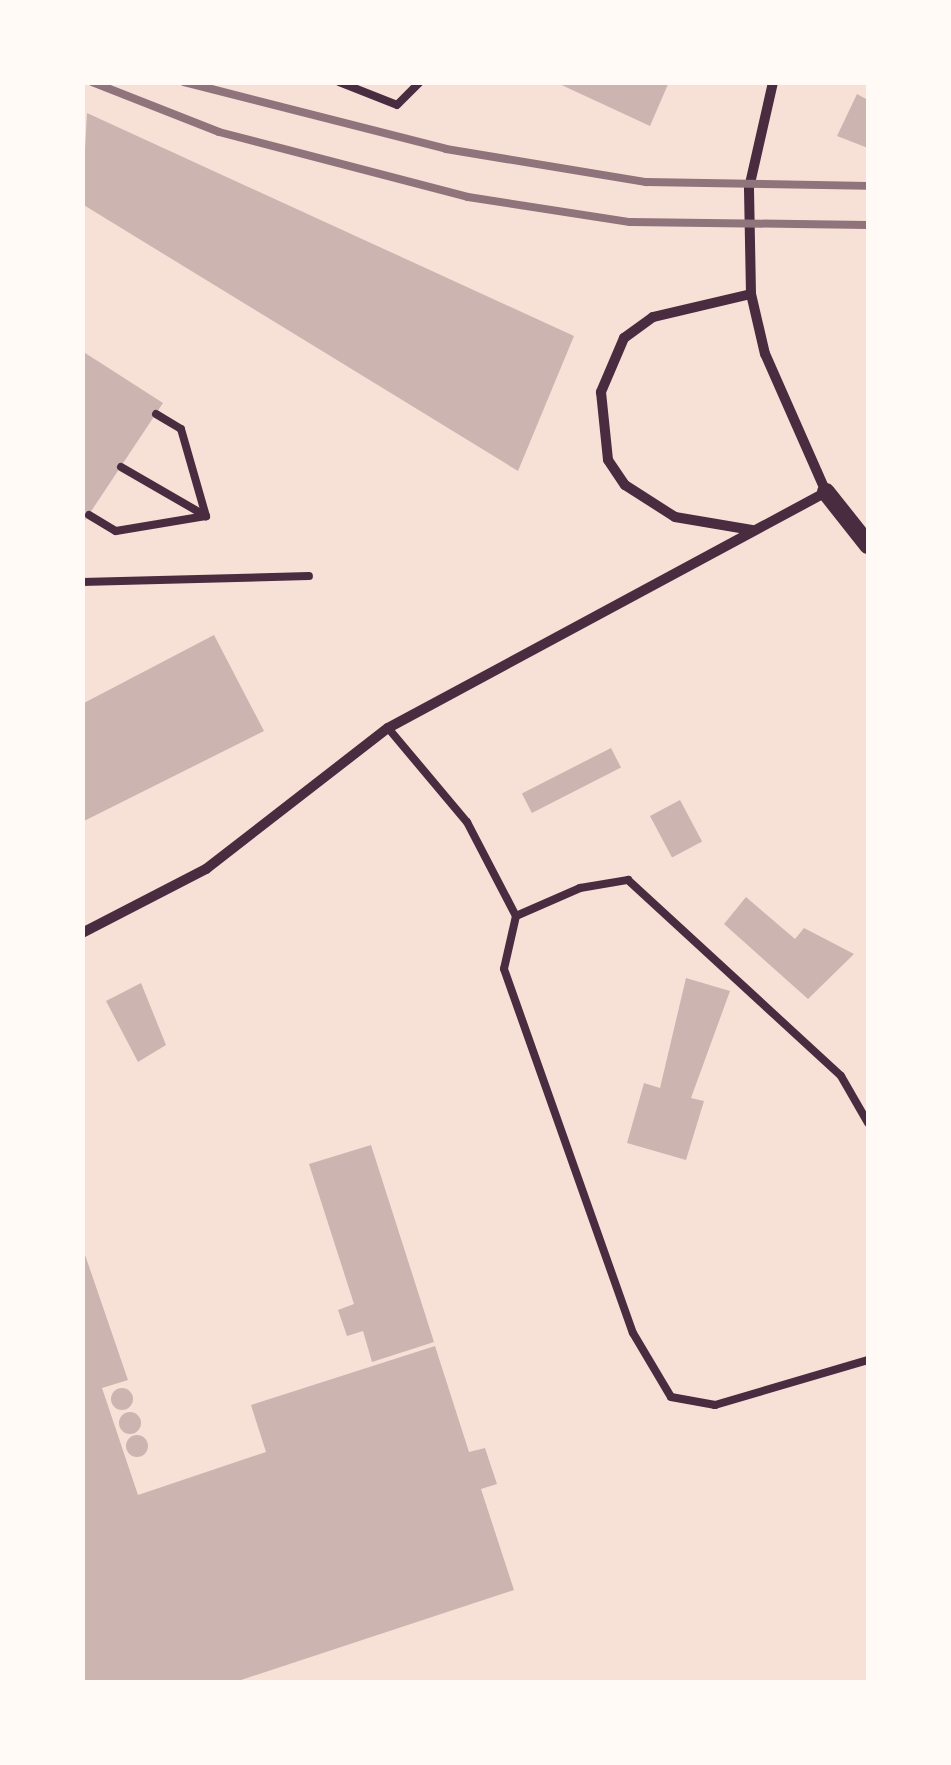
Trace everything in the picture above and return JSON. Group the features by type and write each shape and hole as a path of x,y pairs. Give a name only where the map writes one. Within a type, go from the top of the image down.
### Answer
{"street":[{"path":"773,82 749,188 750,294 765,354 826,492 868,546"},
{"path":"750,294 653,317 624,338 601,392 608,460 625,485 675,517 752,530"},
{"path":"82,934 206,869 388,728 826,492"}],"lane":[{"path":"339,82 398,105 420,82"},
{"path":"156,414 181,429 206,516"},
{"path":"121,467 206,516"},
{"path":"89,515 116,531 206,516"},
{"path":"82,582 309,576"},
{"path":"388,728 467,822 516,916 504,968 634,1333 672,1396 715,1405 868,1360"},
{"path":"516,916 580,888 628,880 841,1076 868,1123"}],"building":[{"path":"555,82 669,82 650,126"},
{"path":"857,94 868,100 868,148 837,136"},
{"path":"87,113 574,336 518,471 82,204"},
{"path":"82,351 163,403 82,525"},
{"path":"214,635 264,731 82,822 82,704"},
{"path":"611,748 621,768 532,813 522,793"},
{"path":"680,800 702,841 672,857 650,816"},
{"path":"746,897 795,939 804,928 854,954 808,999 724,924"},
{"path":"686,978 730,991 691,1098 704,1101 686,1160 627,1143 644,1083 660,1088"},
{"path":"141,983 166,1045 138,1062 106,1001"},
{"path":"371,1145 434,1342 372,1362 363,1331 347,1336 338,1310 354,1304 309,1164"},
{"path":"82,1246 128,1380 102,1388 138,1495 266,1452 251,1405 435,1346 469,1452 485,1448 497,1484 481,1489 514,1590 235,1682 82,1682"},
{"path":"122,1388 130,1391 130,1407 122,1410 114,1407 111,1399 114,1391"},
{"path":"130,1412 138,1415 138,1431 130,1434 122,1431 119,1423 122,1415"},
{"path":"137,1435 145,1438 145,1454 137,1457 129,1454 126,1446 129,1438"}],"railway":[{"path":"92,82 219,132 468,197 630,222 868,225"},
{"path":"184,82 446,149 646,182 868,186"}]}
